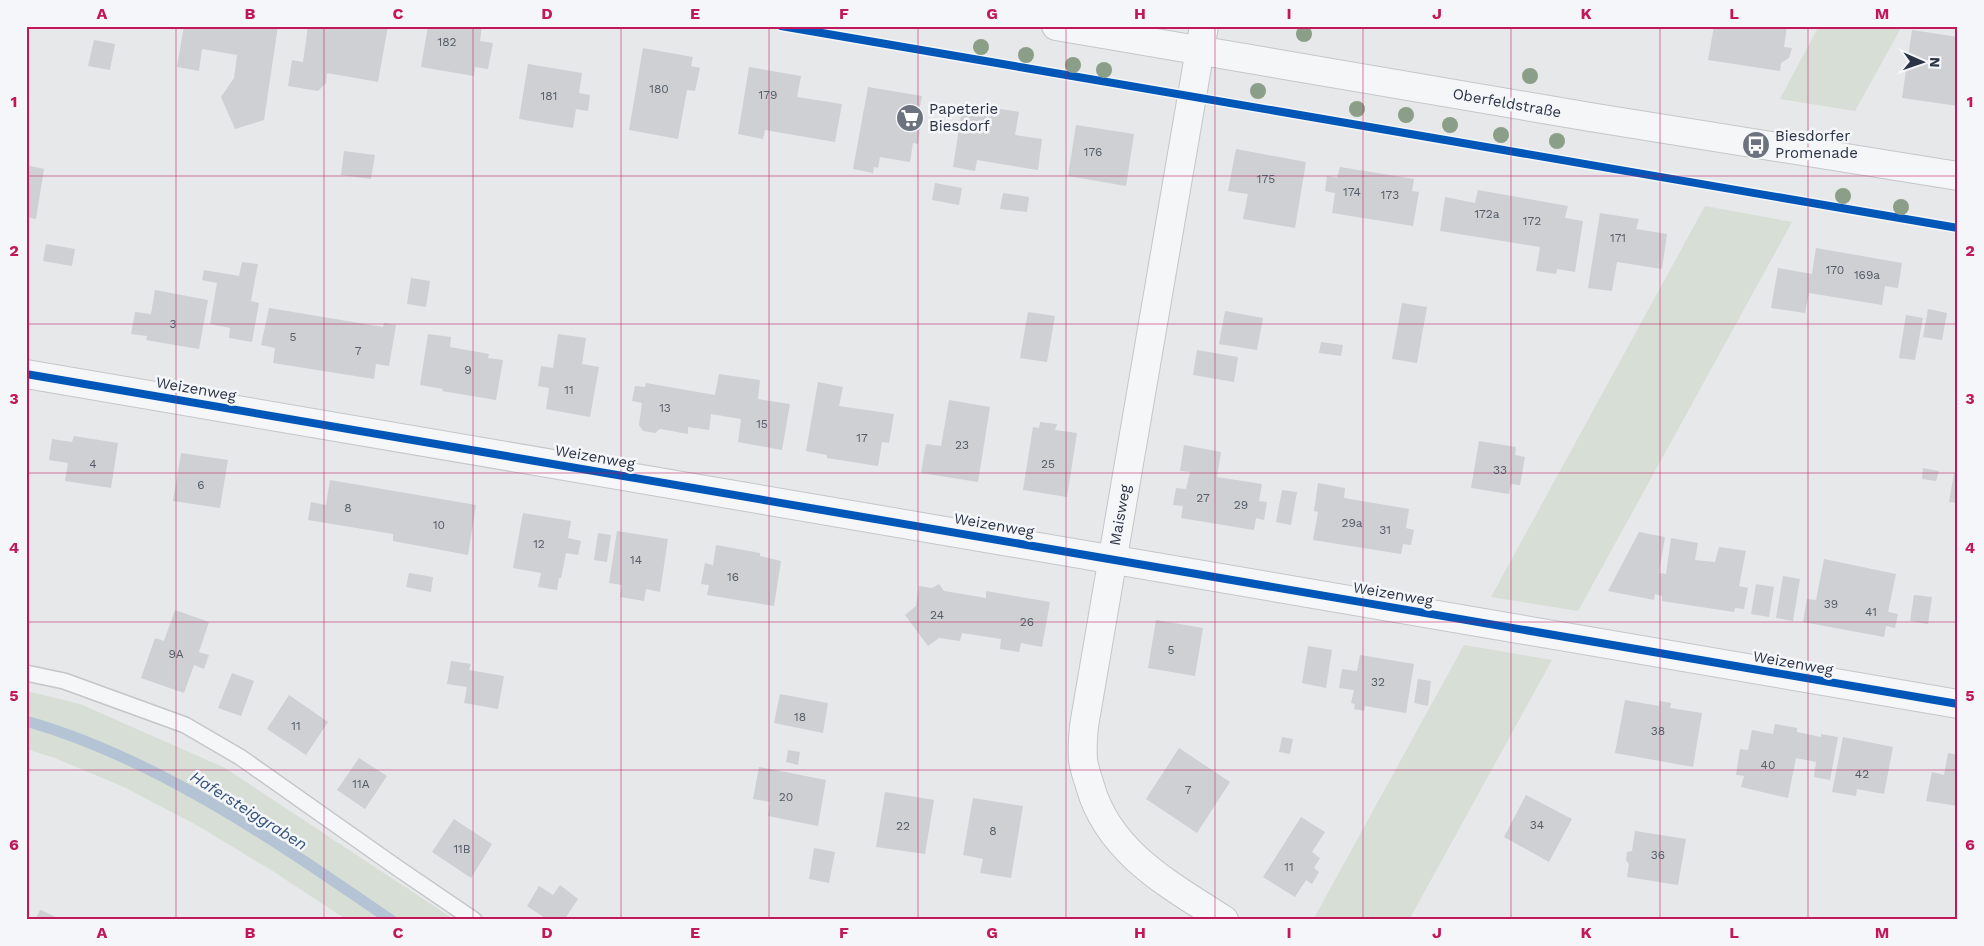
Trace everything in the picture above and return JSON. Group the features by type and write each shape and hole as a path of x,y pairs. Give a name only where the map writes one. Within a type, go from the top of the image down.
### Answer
{"street":[{"name":"Oberfeldstraße","path":"1056,26 1201,39 1756,145 1958,176"},
{"name":"Maisweg","path":"1201,39 1084,726 1083,762 1093,798 1107,826 1128,852 1164,881 1224,920"},
{"name":"Weizenweg","path":"26,374 1958,704"}],"lane":[{"path":"26,672 64,681 185,725 240,757 474,920"}],"shaded area":[{"path":"1819,26 1902,26 1855,111 1780,99"},
{"path":"1705,206 1792,222 1578,611 1491,597"},
{"path":"1464,645 1552,660 1409,920 1313,920"},
{"path":"26,691 80,704 225,768 455,920 347,920 271,870 200,827 126,788 55,758 26,749"}],"building":[{"path":"184,26 278,26 264,120 235,129 221,97 234,78 237,55 202,49 199,71 177,67"},
{"path":"308,26 388,26 378,82 327,73 326,83 318,91 288,86 292,60 303,62"},
{"path":"428,26 482,26 480,41 493,43 488,69 475,67 474,76 421,67"},
{"path":"1714,26 1787,26 1784,47 1792,48 1789,58 1781,63 1780,71 1708,60"},
{"path":"1912,30 1958,37 1958,106 1902,98"},
{"path":"94,40 115,44 110,70 88,66"},
{"path":"643,48 693,57 691,66 700,68 695,91 687,90 678,139 629,130"},
{"path":"528,64 582,73 579,93 590,95 588,111 576,109 573,128 519,119"},
{"path":"749,67 801,76 797,97 842,104 835,142 765,130 763,139 738,134"},
{"path":"868,87 922,96 916,128 920,128 918,144 913,143 910,162 880,157 878,168 874,167 873,173 853,169"},
{"path":"963,103 1019,112 1015,135 1042,139 1038,170 977,160 975,171 953,167"},
{"path":"1076,125 1134,134 1126,186 1068,176"},
{"path":"1236,149 1306,162 1295,228 1243,219 1248,194 1228,191"},
{"path":"344,151 375,155 371,179 341,175"},
{"path":"26,165 44,169 36,219 26,217"},
{"path":"1340,167 1414,179 1412,191 1419,192 1413,226 1332,213 1335,193 1325,191 1327,176 1337,178"},
{"path":"935,183 962,188 959,205 932,200"},
{"path":"1478,190 1568,206 1565,218 1583,221 1575,272 1557,269 1556,274 1536,271 1540,247 1440,231 1445,197 1475,203"},
{"path":"1003,193 1029,197 1027,212 1000,209"},
{"path":"1600,213 1639,219 1636,229 1667,234 1662,269 1617,262 1612,291 1588,288"},
{"path":"46,244 75,249 72,266 43,261"},
{"path":"1816,248 1902,263 1898,288 1885,286 1882,305 1809,293 1805,313 1771,308 1778,268 1812,274"},
{"path":"242,262 258,264 251,301 259,303 252,342 229,338 230,328 210,324 217,283 202,280 204,270 239,276"},
{"path":"411,278 430,281 426,307 407,304"},
{"path":"155,290 208,300 199,349 146,340 147,336 131,334 135,312 151,314"},
{"path":"1402,303 1427,307 1417,363 1392,359"},
{"path":"269,308 383,327 384,323 396,325 389,366 376,364 374,379 273,363 275,348 261,345"},
{"path":"1928,309 1947,313 1942,340 1923,337"},
{"path":"1225,311 1263,318 1257,350 1219,344"},
{"path":"1028,312 1055,316 1047,362 1020,358"},
{"path":"1906,315 1923,318 1915,360 1899,358"},
{"path":"428,334 451,337 450,347 489,354 488,358 503,360 496,400 442,391 443,389 420,385"},
{"path":"558,334 586,338 582,364 599,367 590,417 546,409 549,388 538,386 541,366 553,368"},
{"path":"1321,342 1343,345 1341,356 1319,353"},
{"path":"1197,350 1238,357 1234,382 1193,375"},
{"path":"719,374 760,380 758,399 790,404 782,450 738,442 741,419 711,414 709,430 688,427 688,434 660,429 655,433 643,431 639,425 642,403 632,401 635,386 645,387 646,383 715,395"},
{"path":"818,382 843,387 839,406 894,414 889,443 882,442 878,466 827,458 827,455 806,451"},
{"path":"949,400 990,407 978,482 921,473 926,444 941,446"},
{"path":"1040,422 1057,424 1055,430 1077,433 1067,497 1023,490 1033,427 1039,428"},
{"path":"74,436 118,443 111,488 65,481 68,463 49,460 52,439 72,442"},
{"path":"1479,441 1516,447 1515,455 1525,457 1520,485 1511,484 1509,494 1471,488"},
{"path":"1184,445 1221,452 1217,477 1262,484 1259,501 1267,502 1264,520 1256,518 1254,530 1181,518 1183,506 1173,505 1176,488 1186,489 1190,472 1180,471"},
{"path":"181,453 228,460 220,508 173,501"},
{"path":"1923,468 1939,471 1936,481 1922,479"},
{"path":"1954,473 1958,474 1958,503 1949,502"},
{"path":"330,480 476,505 468,555 393,541 393,534 308,520 311,502 326,505"},
{"path":"1318,483 1345,488 1344,498 1409,509 1406,528 1414,530 1411,545 1403,544 1401,554 1313,540 1318,512 1314,511"},
{"path":"1282,490 1297,492 1291,525 1276,522"},
{"path":"523,513 571,521 568,538 581,541 578,555 566,553 557,590 538,587 541,573 513,568"},
{"path":"617,531 668,539 660,592 646,589 644,601 620,597 622,585 609,583"},
{"path":"1639,532 1665,537 1659,573 1666,574 1671,538 1698,543 1695,560 1715,562 1719,547 1746,551 1739,586 1748,588 1744,609 1735,608 1734,612 1662,601 1662,596 1655,594 1654,600 1608,591"},
{"path":"598,533 611,535 607,562 594,560"},
{"path":"716,545 760,553 760,556 781,561 774,606 707,595 709,585 701,584 705,563 713,565"},
{"path":"1824,559 1896,574 1888,612 1898,614 1895,628 1886,626 1884,637 1803,622 1807,599 1816,600"},
{"path":"409,573 433,577 431,592 406,587"},
{"path":"1783,576 1800,579 1793,621 1776,618"},
{"path":"939,584 944,591 986,598 986,591 1050,602 1042,647 1021,643 1019,652 1000,649 1001,639 962,633 960,641 939,638 928,646 905,615 916,606 919,586 932,588"},
{"path":"1756,584 1774,587 1769,617 1751,614"},
{"path":"1914,595 1932,597 1928,624 1910,621"},
{"path":"175,610 209,622 199,652 209,655 204,669 194,665 184,693 141,678 155,638 164,641"},
{"path":"1156,620 1203,628 1195,676 1148,668"},
{"path":"1308,646 1332,650 1326,688 1302,683"},
{"path":"1360,655 1414,664 1406,713 1365,706 1364,711 1354,709 1355,704 1351,703 1354,690 1339,688 1342,669 1357,671"},
{"path":"451,661 471,664 469,670 504,676 498,709 464,703 467,687 447,684"},
{"path":"232,673 254,681 241,716 218,708"},
{"path":"1418,679 1431,681 1428,706 1414,703"},
{"path":"780,694 828,703 823,733 774,723"},
{"path":"289,695 328,722 306,755 267,729"},
{"path":"1625,700 1659,706 1659,701 1671,703 1670,708 1702,713 1693,767 1615,753"},
{"path":"1775,724 1797,728 1797,732 1821,737 1821,734 1838,737 1830,780 1814,777 1816,762 1796,758 1788,798 1741,787 1744,776 1736,775 1740,749 1748,750 1752,730 1773,734"},
{"path":"1282,737 1293,739 1290,754 1279,752"},
{"path":"1843,737 1893,747 1884,794 1857,789 1856,796 1832,792"},
{"path":"1179,748 1230,782 1197,833 1146,799"},
{"path":"788,750 800,752 798,765 786,762"},
{"path":"1948,753 1958,755 1958,806 1926,801 1932,772 1944,775"},
{"path":"359,758 387,776 365,809 337,790"},
{"path":"759,767 826,780 818,826 768,816 770,802 753,799"},
{"path":"885,792 934,800 925,854 876,847"},
{"path":"1526,795 1572,819 1549,862 1504,837"},
{"path":"973,798 1023,806 1011,878 980,873 983,859 963,855"},
{"path":"1301,817 1325,832 1312,852 1320,858 1314,868 1319,872 1312,884 1306,880 1295,897 1263,877"},
{"path":"454,819 492,844 471,878 432,852"},
{"path":"1635,831 1686,839 1678,885 1627,877 1629,864 1626,860 1627,852 1632,851"},
{"path":"814,848 835,852 829,883 809,879"},
{"path":"560,885 578,899 564,920 548,920 527,906 539,886 553,895"},
{"path":"41,910 62,920 35,920"}],"waterway":[{"name":"Hafersteiggraben","path":"26,721 75,737 123,757 170,780 261,833 391,920"}],"cycle path":[{"path":"781,26 1958,228"},
{"path":"26,374 1958,704"}],"place":[{"name":"Papeterie Biesdorf","path":"910,118"},
{"name":"Biesdorfer Promenade","path":"1756,145"}]}
